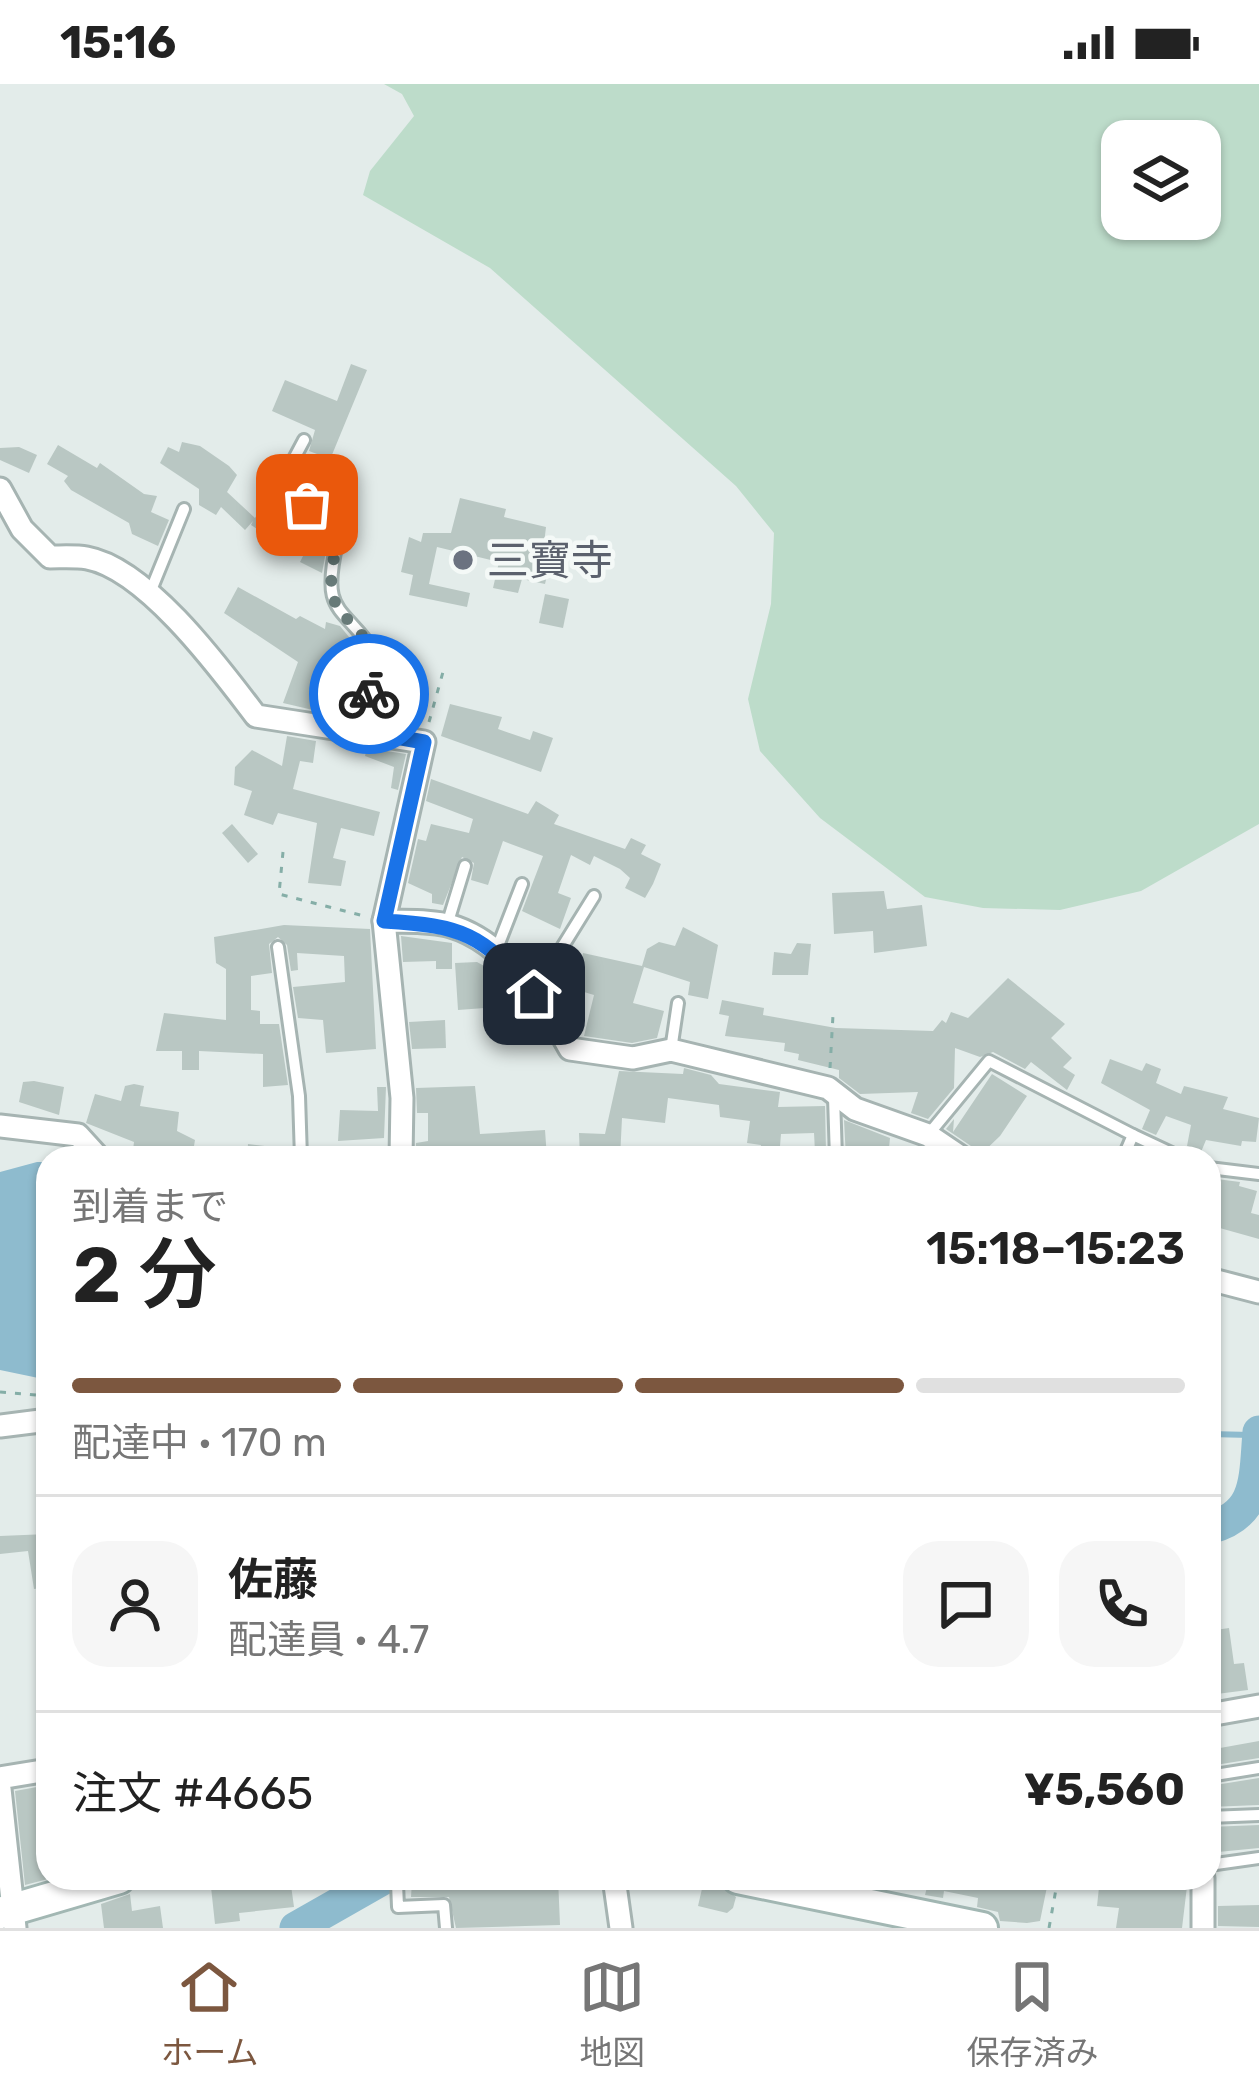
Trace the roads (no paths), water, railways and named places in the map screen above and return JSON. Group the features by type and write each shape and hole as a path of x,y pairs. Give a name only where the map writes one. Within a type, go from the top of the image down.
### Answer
{"main road":[{"path":"9,1917 85,1890"},
{"path":"784,1890 907,1922 982,1928"}],"street":[{"path":"0,489 22,529 50,557 88,558 109,566 201,641 256,716 424,742 384,921 402,1098 400,1146"},
{"path":"384,921 448,925 496,951 534,994 570,1048 633,1058 671,1050 831,1091 855,1109 943,1146"},
{"path":"0,1126 78,1135 88,1146"},
{"path":"1221,1282 1259,1292"},
{"path":"0,1426 36,1422"},
{"path":"1221,1713 1259,1706"},
{"path":"0,1778 36,1772"},
{"path":"0,1789 9,1917"},
{"path":"616,1890 621,1928"},
{"path":"1203,1890 1204,1928"}],"lane":[{"path":"304,440 280,485 307,505 337,543 327,584 332,599 338,613 361,630 378,657 357,730"},
{"path":"148,596 184,509"},
{"path":"448,925 465,866"},
{"path":"496,951 522,884"},
{"path":"534,994 594,896"},
{"path":"278,946 299,1096 301,1146"},
{"path":"671,1050 678,1003"},
{"path":"928,1136 989,1061 1157,1146"},
{"path":"831,1091 835,1146"},
{"path":"1129,1146 1133,1135"},
{"path":"1221,1169 1259,1174"},
{"path":"1221,1774 1259,1768"},
{"path":"1221,1817 1259,1815"},
{"path":"1221,1863 1259,1858"},
{"path":"397,1890 398,1907 444,1905 446,1928"}],"water":[{"path":"36,1162 36,1378 0,1370 0,1172"}],"waterway":[{"path":"1221,1524 1237,1514 1251,1493 1259,1432"},
{"path":"1221,1434 1251,1435"},
{"path":"296,1928 363,1890"}],"place":[{"name":"三寶寺","path":"463,560"}]}
